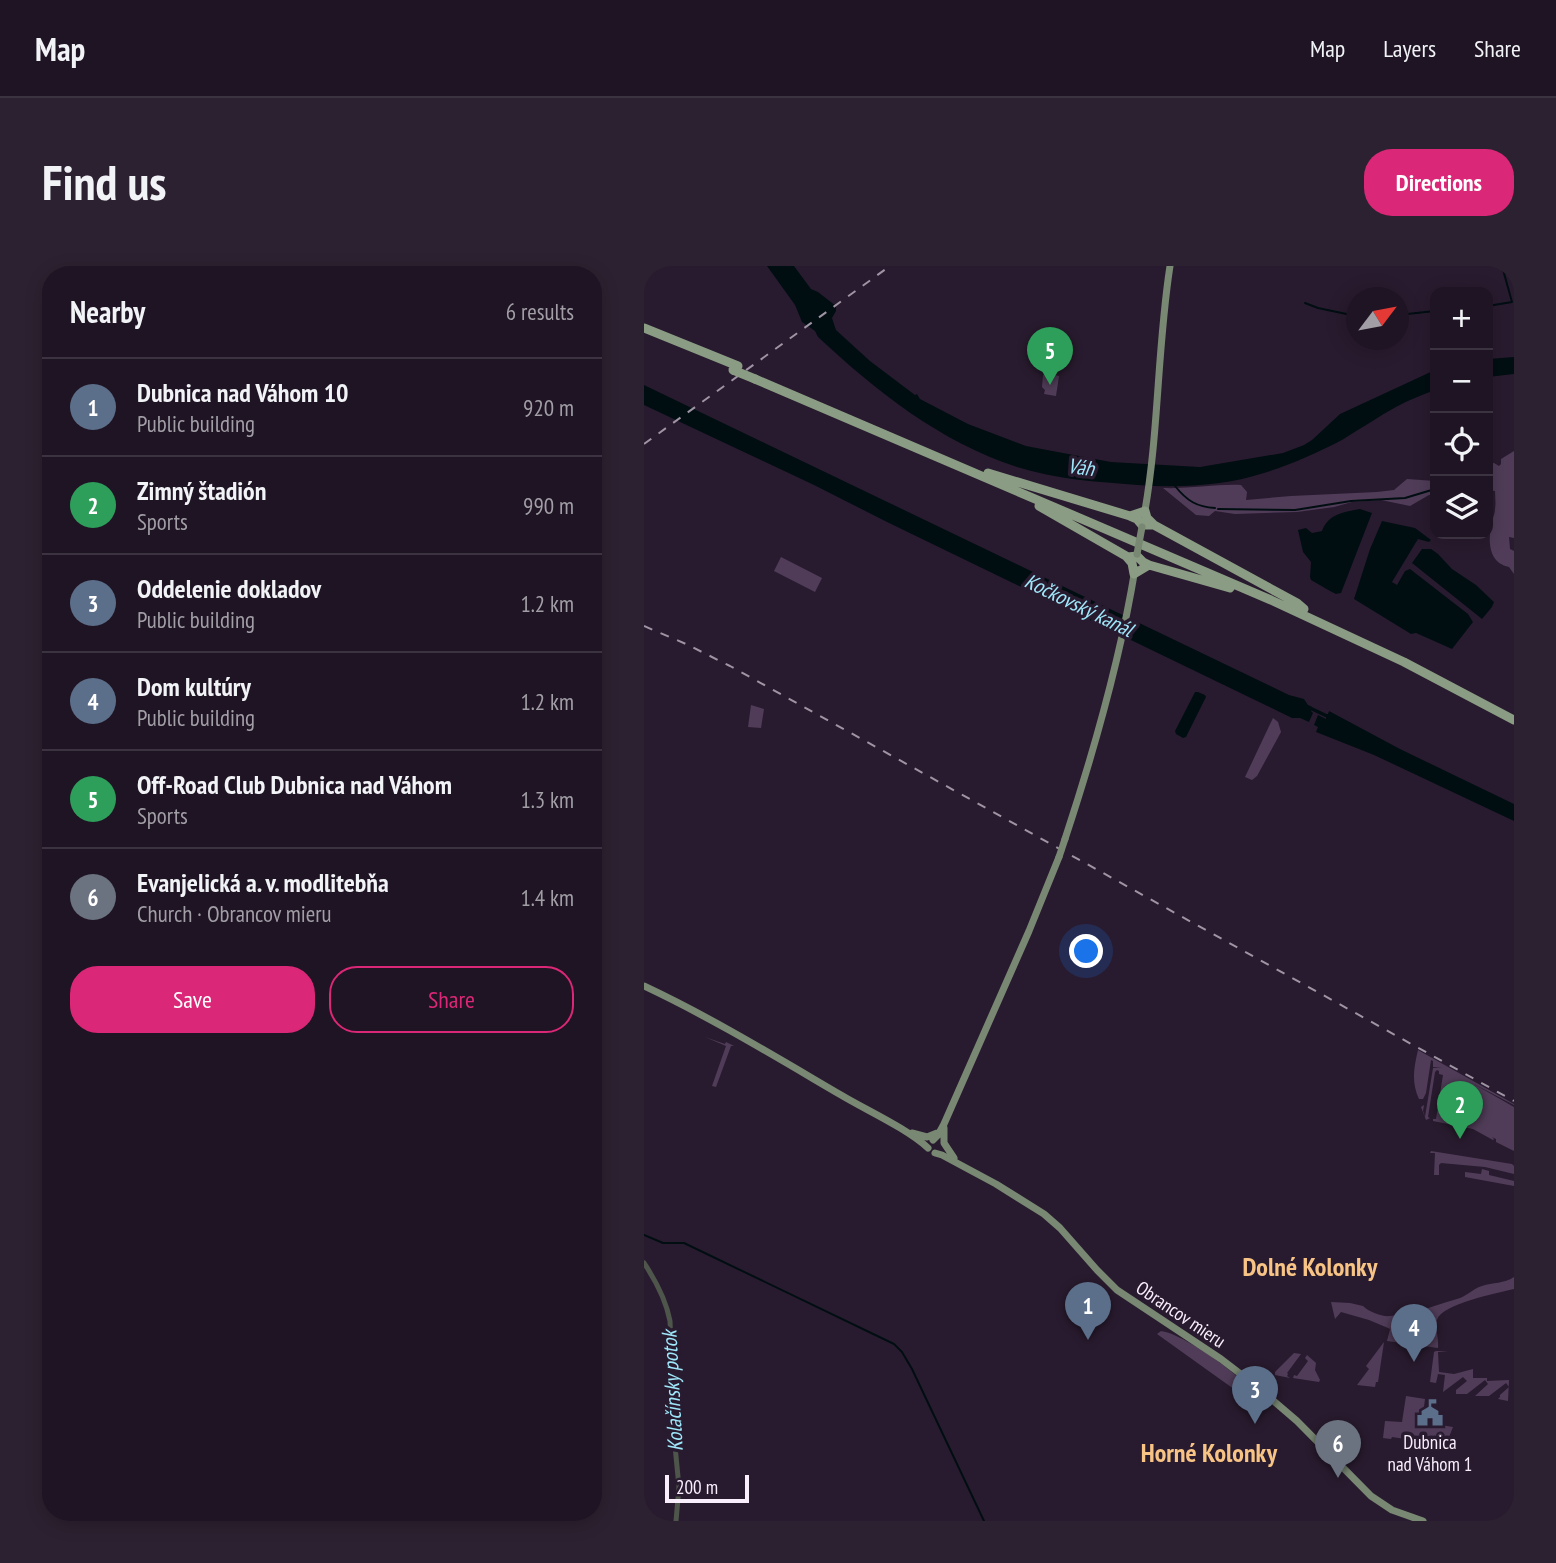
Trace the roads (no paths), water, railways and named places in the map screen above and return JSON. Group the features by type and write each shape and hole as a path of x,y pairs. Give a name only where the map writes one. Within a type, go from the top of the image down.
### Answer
{"highway":[{"path":"644,328 1271,600 1450,685 1514,720"},
{"path":"644,334 736,368"},
{"path":"757,377 1304,609 1416,662 1514,714"},
{"path":"988,473 1129,516 1140,521 1142,526 1154,525"},
{"path":"1021,493 1126,556 1132,563 1134,574 1149,565"},
{"path":"1129,516 1145,509 1147,518 1154,525 1304,609"},
{"path":"1126,556 1137,555 1149,565 1271,600"}],"main road":[{"path":"935,1146 1019,956 1059,857 1095,744 1132,586 1145,509 1170,266"},
{"path":"644,986 708,1019 897,1127 927,1137 934,1135 944,1124"},
{"path":"944,1124 945,1146 957,1163"},
{"name":"Obrancov mieru","path":"897,1127 935,1146 957,1163 1036,1207 1060,1228 1114,1287 1255,1385 1297,1421 1373,1498 1392,1510 1423,1521"}],"street":[{"path":"644,1263 659,1287 670,1321 679,1487 676,1521"}],"water":[{"name":"Váh","path":"767,266 794,266 811,289 836,306 832,318 836,330 870,361 917,394 920,399 968,424 1026,446 1111,462 1200,467 1283,453 1312,440 1340,414 1430,372 1430,392 1396,407 1342,440 1313,454 1249,477 1185,486 1091,481 1017,467 962,444 935,429 886,395 840,357 815,331 802,322 795,305"},
{"path":"1514,357 1514,374 1493,376 1493,359"},
{"path":"644,385 1289,695 1304,699 1312,707 1313,713 1309,722 1292,718 644,405"},
{"path":"1360,509 1372,513 1341,593 1336,594 1311,580 1311,562 1303,552 1298,530 1306,528 1312,533 1322,531 1332,517"},
{"path":"1382,521 1415,528 1431,540 1429,542 1418,539 1392,582 1397,585 1405,571 1410,569 1468,614 1473,622 1452,649 1416,633 1411,634 1354,599"},
{"path":"1422,549 1431,549 1438,554 1452,569 1476,585 1494,602 1482,619 1412,563"},
{"path":"1195,692 1206,697 1186,737 1183,738 1175,731"},
{"path":"1329,711 1514,804 1514,821 1374,755 1316,732 1318,727 1314,725 1318,715 1326,719"},
{"path":"1411,1330 1429,1332 1427,1343 1410,1340"}],"waterway":[{"path":"1493,305 1512,302 1502,266"},
{"path":"1305,303 1346,314"},
{"path":"1409,314 1430,312"},
{"path":"1175,486 1193,502 1215,508"},
{"path":"1218,509 1295,510 1351,501 1405,498 1430,490"},
{"name":"Kočkovský kanál","path":"1308,707 1329,717"},
{"path":"644,1235 663,1243 684,1243 894,1344 912,1369 984,1521"}],"railway":[{"path":"644,444 890,266"},
{"path":"644,626 730,666 1514,1101"}],"place":[{"name":"Off-Road Club Dubnica nad Váhom","path":"1050,385"},
{"name":"Zimný štadión","path":"1460,1139"},
{"name":"Dubnica nad Váhom 10","path":"1088,1340"},
{"name":"Dom kultúry","path":"1414,1362"},
{"name":"Dubnica nad Váhom 1","path":"1430,1413"},
{"name":"Oddelenie dokladov","path":"1255,1424"},
{"name":"Evanjelická a. v. modlitebňa","path":"1338,1478"}],"district":[{"name":"Dolné Kolonky","path":"1310,1266"},
{"name":"Horné Kolonky","path":"1209,1452"}],"water label":[{"name":"Kolačínsky potok","path":"672,1391"}]}
